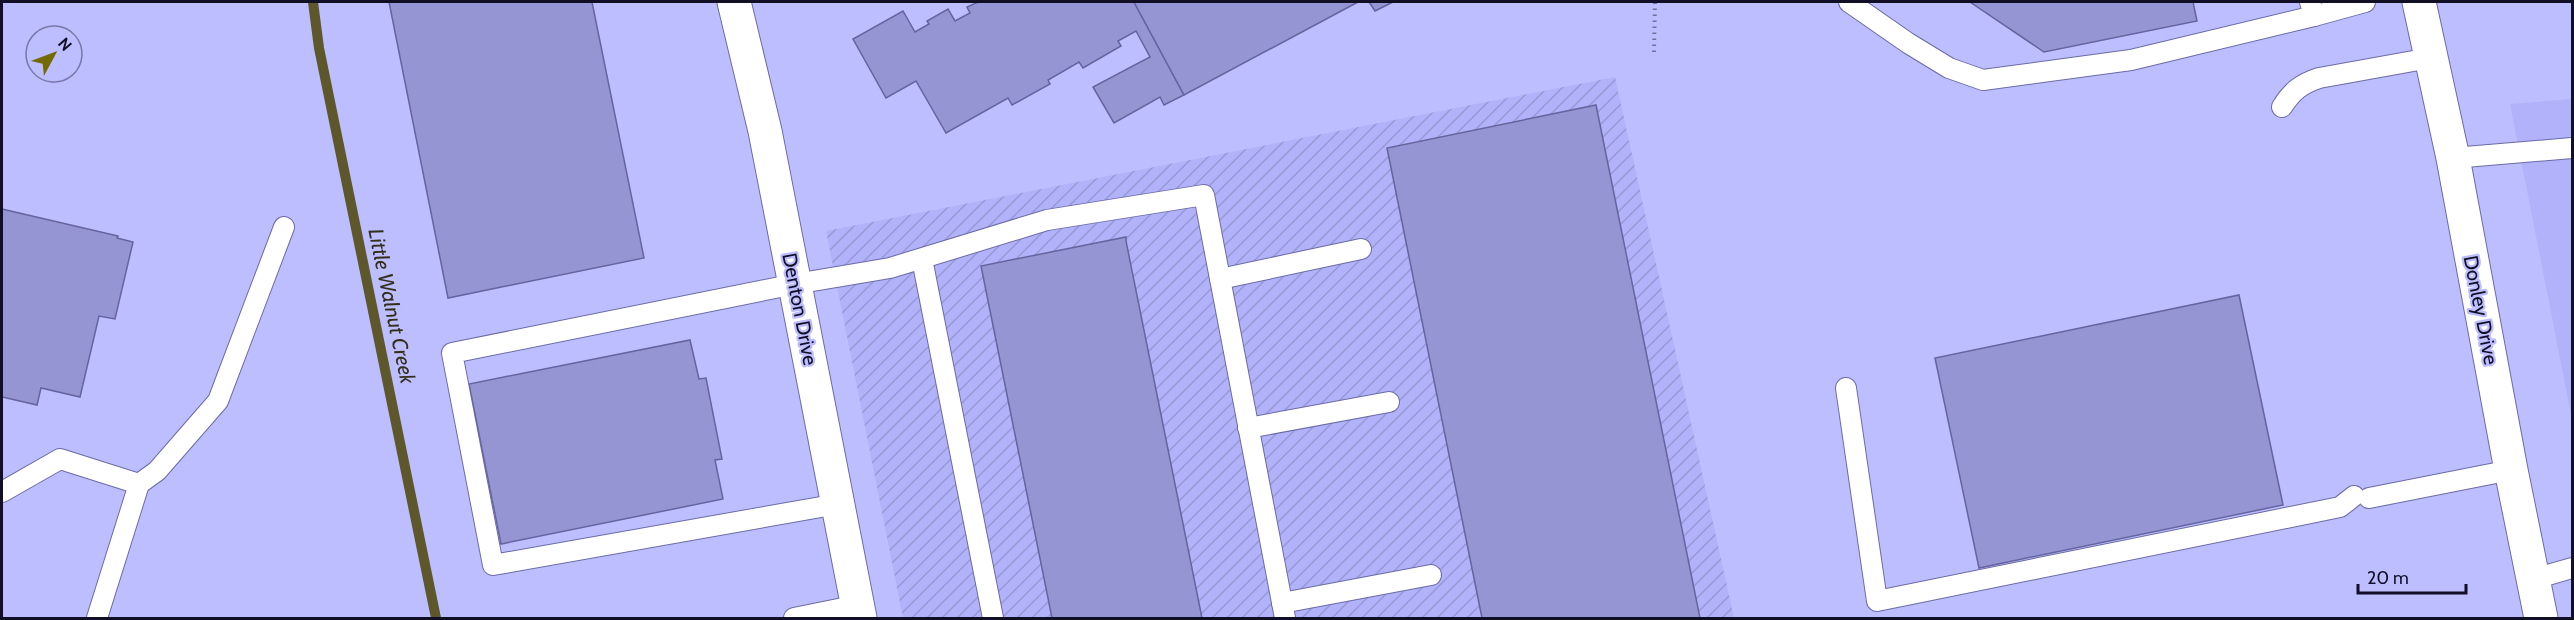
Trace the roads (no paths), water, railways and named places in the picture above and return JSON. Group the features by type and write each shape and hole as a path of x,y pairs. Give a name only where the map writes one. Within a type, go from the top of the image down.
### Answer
{"street":[{"name":"Denton Drive","path":"734,2 765,131 859,612"},
{"name":"Donley Drive","path":"2419,2 2453,158 2541,618"}],"lane":[{"path":"1848,2 1908,44 1949,68 1983,80 2132,60 2312,9 2365,2"},
{"path":"2282,107 2290,94 2304,83 2319,78 2430,58"},
{"path":"2453,158 2572,148"},
{"path":"838,504 493,565 452,353 795,284 890,268 1047,220 1204,195 1284,611 1431,575"},
{"path":"97,618 138,484 157,471 218,401 284,227"},
{"path":"1220,279 1361,249"},
{"path":"922,259 993,618"},
{"path":"1846,388 1877,601 2340,507 2361,497 2511,470"},
{"path":"1248,429 1389,402"},
{"path":"2,492 60,459 138,484"},
{"path":"2534,579 2572,568"},
{"path":"794,618 859,612"}],"waterway":[{"name":"Little Walnut Creek","path":"313,2 319,48 436,618"}]}
